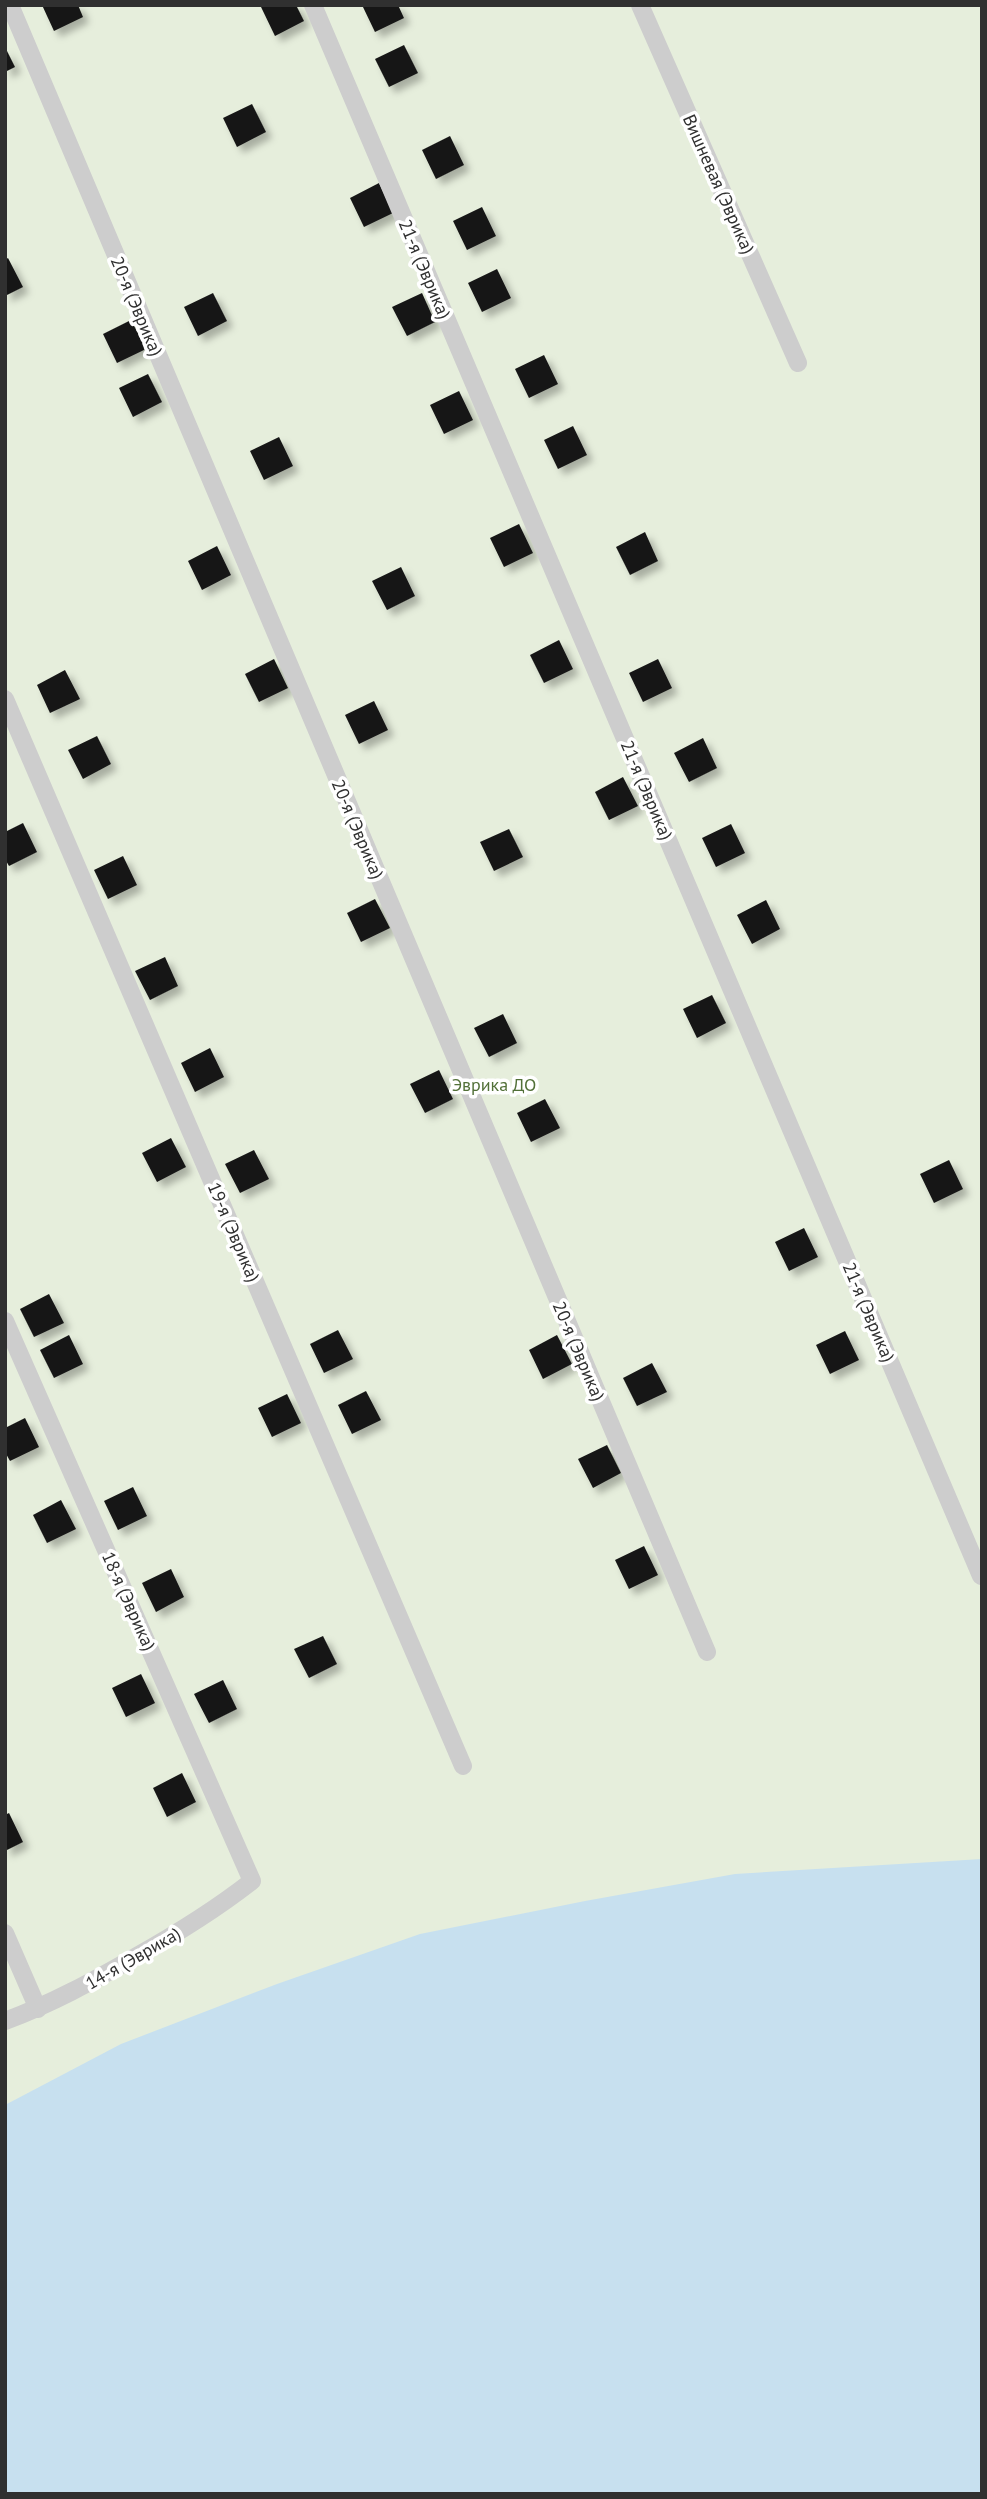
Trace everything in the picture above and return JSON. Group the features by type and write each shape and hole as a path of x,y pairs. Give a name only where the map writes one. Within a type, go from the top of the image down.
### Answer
{"lane":[{"name":"20-я (Эврика)","path":"10,5 707,1652"},
{"name":"21-я (Эврика)","path":"313,5 981,1576"},
{"name":"Вишневая (Эврика)","path":"640,5 798,363"},
{"name":"19-я (Эврика)","path":"5,699 463,1766"},
{"name":"18-я (Эврика)","path":"5,1321 252,1881"},
{"name":"14-я (Эврика)","path":"5,2021 38,2009 85,1986 181,1931 252,1881"},
{"path":"5,1933 38,2009"}],"green space":[{"name":"Эврика ДО","path":"5,5 982,5 982,2490 5,2494"}],"water":[{"path":"982,1859 982,2494 5,2494 5,2105 121,2044 277,1984 420,1934 735,1874"}],"building":[{"path":"42,5 78,5 83,17 54,31"},
{"path":"296,5 304,21 275,36 261,7"},
{"path":"362,5 398,5 404,18 375,32"},
{"path":"404,45 418,73 389,87 375,59"},
{"path":"5,47 15,67 5,72"},
{"path":"252,104 266,132 237,147 223,118"},
{"path":"450,136 464,165 436,179 422,150"},
{"path":"379,183 393,213 364,227 350,198"},
{"path":"482,207 496,236 467,250 453,221"},
{"path":"8,258 23,287 5,296 5,260"},
{"path":"497,269 511,298 482,312 468,283"},
{"path":"213,293 227,321 198,336 184,307"},
{"path":"422,293 435,322 407,336 392,307"},
{"path":"131,320 146,349 117,363 103,334"},
{"path":"544,355 558,384 529,398 515,369"},
{"path":"148,374 162,402 133,417 119,388"},
{"path":"459,391 473,420 444,434 430,405"},
{"path":"573,426 587,455 558,469 544,440"},
{"path":"279,437 293,466 264,480 250,451"},
{"path":"519,524 533,553 504,567 490,538"},
{"path":"645,532 658,561 630,575 616,547"},
{"path":"217,546 231,575 202,590 188,561"},
{"path":"401,567 415,596 387,610 372,581"},
{"path":"559,640 573,669 544,683 530,655"},
{"path":"274,659 288,688 259,702 245,674"},
{"path":"658,659 672,688 643,702 629,673"},
{"path":"65,670 80,699 50,713 37,685"},
{"path":"374,701 388,730 359,744 345,715"},
{"path":"97,736 111,764 83,779 68,750"},
{"path":"703,738 717,768 689,782 674,753"},
{"path":"623,777 638,806 609,820 595,792"},
{"path":"23,823 37,852 9,866 5,859 5,832"},
{"path":"731,824 745,853 716,867 702,838"},
{"path":"509,829 523,857 494,871 480,842"},
{"path":"123,856 137,885 108,899 94,870"},
{"path":"375,899 390,928 361,942 347,913"},
{"path":"766,900 780,929 752,944 737,915"},
{"path":"165,957 178,986 150,1000 135,971"},
{"path":"712,995 726,1023 697,1038 683,1009"},
{"path":"503,1014 517,1043 489,1057 474,1028"},
{"path":"210,1048 224,1077 195,1092 181,1063"},
{"path":"439,1070 453,1099 425,1113 410,1084"},
{"path":"545,1099 560,1128 531,1142 517,1113"},
{"path":"171,1138 186,1167 157,1182 142,1153"},
{"path":"254,1150 269,1179 240,1193 225,1164"},
{"path":"949,1160 963,1189 934,1203 920,1174"},
{"path":"804,1228 818,1257 789,1271 775,1242"},
{"path":"49,1294 64,1323 34,1337 20,1309"},
{"path":"338,1330 353,1359 324,1373 310,1344"},
{"path":"845,1331 859,1360 830,1374 816,1345"},
{"path":"69,1335 83,1364 54,1378 40,1350"},
{"path":"557,1335 572,1364 543,1379 529,1350"},
{"path":"652,1363 667,1392 637,1406 623,1378"},
{"path":"366,1391 381,1420 352,1434 338,1405"},
{"path":"287,1394 301,1423 272,1437 258,1408"},
{"path":"25,1418 39,1447 10,1461 5,1452 5,1428"},
{"path":"607,1445 621,1473 593,1488 578,1459"},
{"path":"133,1487 147,1516 118,1530 104,1501"},
{"path":"61,1500 76,1529 47,1543 33,1515"},
{"path":"644,1546 658,1575 629,1589 615,1560"},
{"path":"171,1569 184,1597 156,1612 142,1583"},
{"path":"323,1636 337,1664 309,1678 294,1649"},
{"path":"141,1674 155,1703 126,1717 112,1688"},
{"path":"223,1680 237,1709 209,1723 194,1694"},
{"path":"182,1773 196,1802 167,1817 153,1788"},
{"path":"9,1813 23,1842 5,1851 5,1815"}]}
